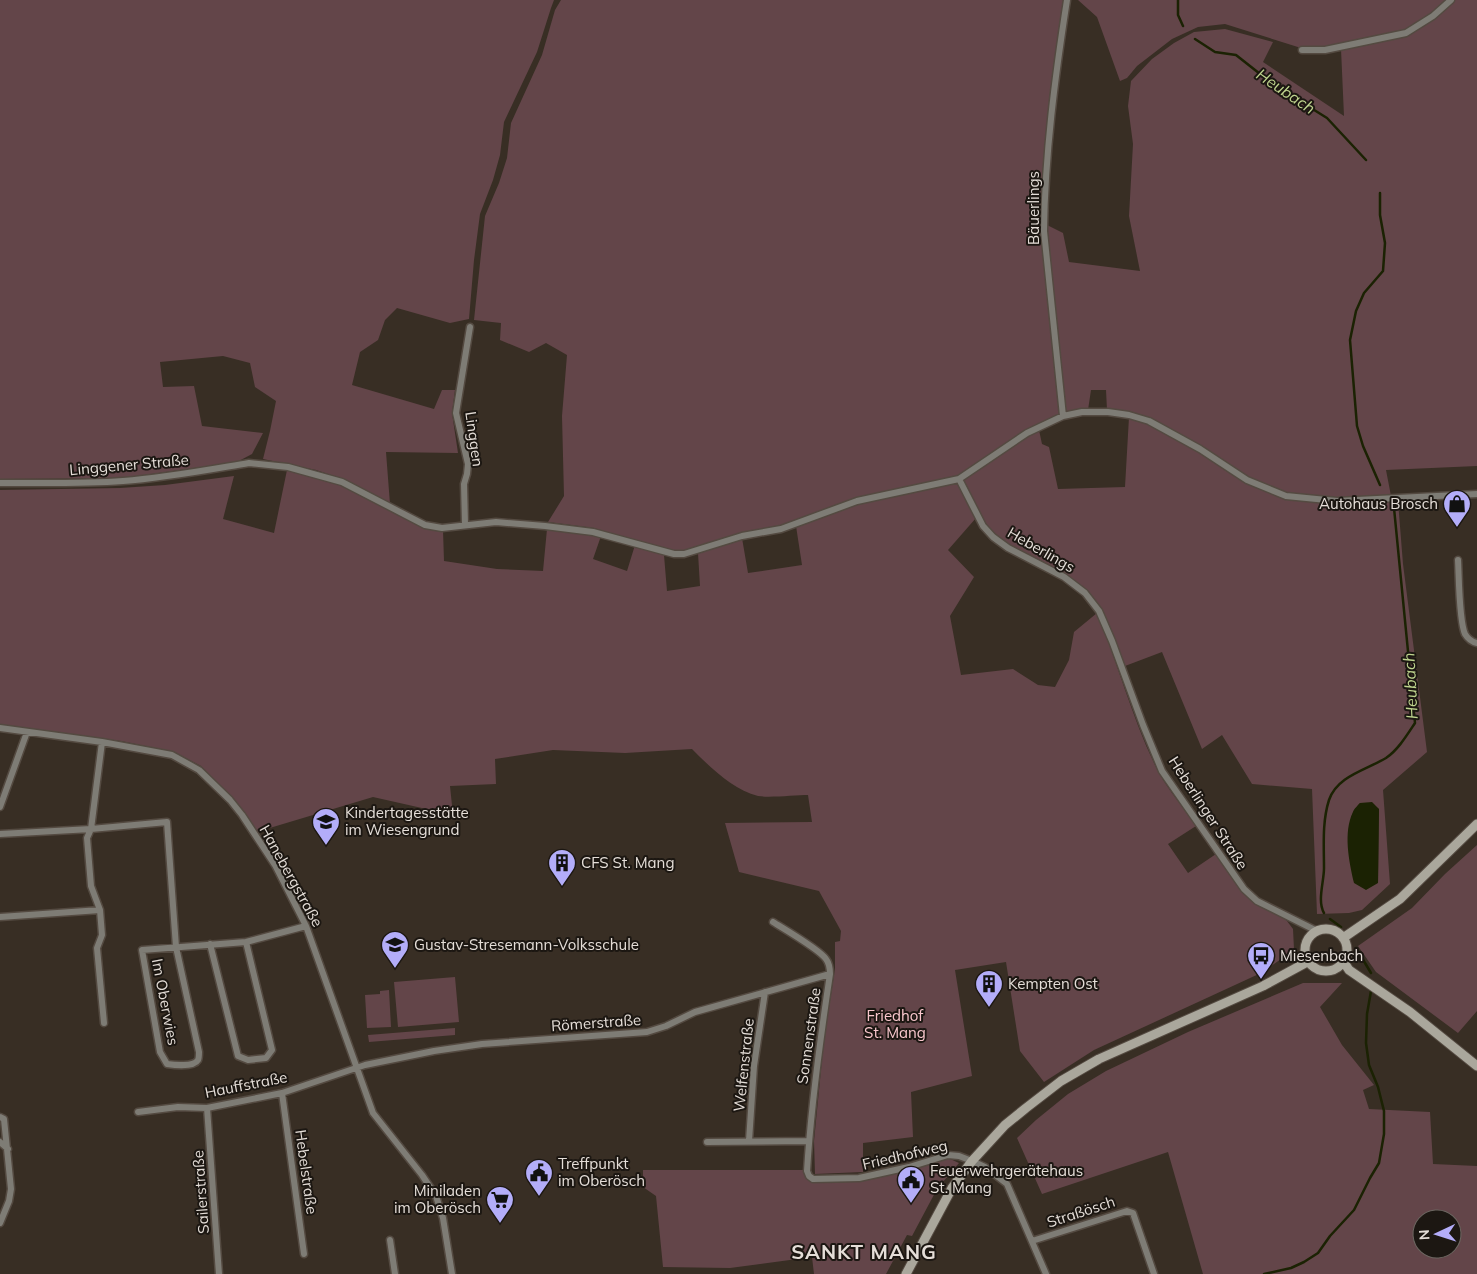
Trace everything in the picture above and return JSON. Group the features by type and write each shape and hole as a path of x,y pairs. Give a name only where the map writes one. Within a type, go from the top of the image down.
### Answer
{"main road":[{"path":"1343,938 1400,899 1477,824"},
{"path":"1326,929 1336,932 1343,938 1347,950 1343,961 1336,968 1325,971 1315,967 1309,961 1305,949 1308,939 1317,931 1326,929"},
{"path":"906,1274 955,1184 970,1164 1007,1123 1062,1081 1099,1059 1263,986 1309,961"},
{"path":"1343,961 1349,970 1410,1012 1477,1066"}],"street":[{"name":"Bäuerlings","path":"1063,416 1044,231 1044,208 1050,114 1067,0"},
{"path":"1302,50 1325,50 1406,33 1433,16 1451,0"},
{"name":"Linggen","path":"465,524 464,484 468,464 456,413 470,327"},
{"path":"959,479 1027,433 1063,416 1082,412 1108,412 1129,415 1149,421 1200,449 1247,480 1286,496 1337,501 1477,494"},
{"name":"Linggener Straße","path":"0,483 59,484 123,481 260,464 288,467 342,482 426,525 442,528 496,522 593,532 665,552 684,554 742,536 781,529 857,501 959,479"},
{"name":"Heberlings","path":"959,479 983,526 993,537 1008,548 1064,577 1083,591 1099,611 1112,641"},
{"path":"1458,560 1463,627 1468,638 1477,643"},
{"name":"Heberlinger Straße","path":"1112,641 1143,726 1162,771 1233,874 1244,889 1257,901 1317,931"},
{"name":"Hanebergstraße","path":"0,728 102,742 172,755 199,770 242,814 274,865 306,926 373,1113 422,1175 436,1196 443,1218 452,1274"},
{"path":"0,807 27,732"},
{"path":"102,742 91,829 87,838 91,886 100,910 102,935 96,948 104,1023"},
{"name":"Im Oberwies","path":"91,829 167,822 176,947 199,1052 198,1060 195,1063 177,1066 167,1064 160,1052 142,950 176,947 210,944 246,942 306,926"},
{"path":"0,834 91,829"},
{"path":"0,917 100,910"},
{"name":"Sonnenstraße","path":"773,922 819,952 826,960 830,974 820,1039 809,1141 807,1171 808,1176 813,1179"},
{"path":"210,944 238,1056 248,1060 266,1058 272,1050 246,942"},
{"name":"Römerstraße","path":"357,1067 408,1055 482,1044 647,1032 666,1026 695,1012 830,974"},
{"name":"Welfenstraße","path":"749,1141 754,1066 766,992"},
{"name":"Hauffstraße","path":"138,1112 178,1107 207,1108 282,1093 357,1067"},
{"name":"Hebelstraße","path":"282,1093 304,1254"},
{"name":"Sailerstraße","path":"207,1108 219,1274"},
{"path":"0,1117 9,1114"},
{"path":"0,1117 4,1119 11,1189 9,1201 0,1223"},
{"path":"707,1142 809,1141"},
{"path":"0,1142 8,1149"},
{"name":"Friedhofweg","path":"813,1179 859,1178 909,1167 948,1155 958,1156 970,1164 985,1167 1007,1184 1046,1274"},
{"name":"Straßösch","path":"1032,1242 1127,1211 1133,1213 1154,1274"},
{"path":"390,1240 395,1274"}],"green space":[{"path":"0,0 554,0 537,52 504,122 500,155 480,214 469,319 450,323 397,308 385,320 378,340 360,352 352,385 434,409 442,390 455,390 452,413 458,453 386,452 390,504 343,479 316,470 263,459 276,401 255,387 250,363 223,356 160,362 163,387 194,386 202,426 263,433 252,454 237,462 123,478 0,479"},
{"path":"561,0 1064,0 1050,92 1043,182 1061,414 959,476 856,499 780,526 741,533 684,551 665,550 594,528 548,522 564,496 562,416 567,355 546,343 529,352 500,340 501,323 474,320 485,216 507,158 511,123 542,55 555,10"},
{"path":"1078,0 1448,0 1432,15 1406,31 1324,49 1301,48 1225,24 1198,27 1172,39 1137,66 1127,78 1120,81 1097,17"},
{"path":"1454,0 1477,0 1477,466 1386,470 1391,496 1338,498 1286,493 1248,477 1175,432 1107,410 1106,390 1091,390 1088,410 1065,413 1047,225 1063,233 1069,262 1140,271 1129,216 1133,144 1128,106 1131,81 1152,59 1174,43 1194,32 1225,29 1273,42 1263,62 1344,116 1341,49 1404,36 1425,25"},
{"path":"1129,417 1175,437 1245,482 1282,496 1301,500 1339,503 1398,501 1403,564 1427,752 1383,790 1390,884 1362,910 1349,913 1317,914 1312,789 1252,784 1222,735 1202,749 1162,652 1125,666 1101,610 1087,590 1040,560 1009,547 994,536 984,524 962,480 1028,435 1039,430 1042,444 1049,447 1058,489 1125,487","holes":["1360,803 1379,809 1378,883 1348,833 1353,812"]},
{"name":"Friedhof St. Mang","path":"287,470 340,484 425,528 443,530 444,561 497,569 543,571 547,529 601,536 593,559 627,571 635,545 664,555 667,591 700,586 698,553 742,538 748,573 802,565 796,526 857,503 957,482 976,518 948,550 974,577 950,616 961,675 1013,669 1038,685 1055,687 1069,660 1074,632 1097,613 1150,754 1163,780 1196,826 1168,844 1188,873 1216,854 1243,892 1256,903 1278,913 1287,921 1293,929 1294,949 1261,973 1094,1050 1044,1082 1020,1051 1006,962 955,970 972,1076 911,1092 913,1137 863,1143 863,1172 815,1174 814,1141 824,1039 835,969 835,942 840,941 841,931 819,891 739,872 725,823 812,822 808,795 763,797 749,793 722,777 692,749 625,753 553,750 495,759 496,784 450,786 453,815 373,797 257,833 232,797 201,766 174,752 121,741 0,725 0,490 120,488 165,485 234,476 223,519 274,533"},
{"path":"1477,845 1477,1011 1458,1033 1376,972 1358,946 1412,908"},
{"path":"455,977 459,1022 398,1027 394,982"},
{"path":"1303,983 1342,983 1320,1007 1342,1045 1374,1085 1363,1090 1369,1109 1430,1112 1433,1164 1477,1166 1477,1274 1203,1274 1168,1152 1042,1194 1017,1138 1068,1094 1106,1071 1188,1032"},
{"path":"389,990 391,1027 367,1028 365,995 380,994 380,991"},
{"path":"455,1028 455,1035 369,1042 368,1035"},
{"path":"948,1158 959,1163 937,1189 912,1236 907,1235 886,1274 814,1274 812,1257 730,1268 663,1267 656,1196 643,1187 643,1170 805,1170 813,1182 859,1182"}],"shaded area":[{"path":"1372,802 1379,809 1378,883 1366,890 1354,883 1349,857 1348,829 1354,810 1360,803"}],"waterway":[{"name":"Heubach","path":"1178,0 1178,15 1183,26"},
{"name":"Heubach","path":"1195,39 1215,52 1236,55 1274,85 1327,118 1366,160"},
{"name":"Heubach","path":"1380,193 1380,215 1385,243 1383,271 1364,293 1356,311 1350,340 1357,426 1363,446 1380,485"},
{"name":"Heubach","path":"1324,913 1321,903 1324,868 1324,825 1329,800 1338,785 1345,779 1390,755 1415,723 1394,508"},
{"name":"Heubach","path":"1330,919 1341,927"},
{"name":"Heubach","path":"1356,948 1371,973"},
{"name":"Heubach","path":"1264,1274 1291,1268 1318,1253 1330,1236 1354,1210 1379,1163 1384,1134 1384,1111 1378,1087 1369,1065 1366,1043 1367,1014 1371,991"}],"place":[{"name":"Autohaus Brosch","path":"1457,528"},
{"name":"Kindertagesstätte im Wiesengrund","path":"326,846"},
{"name":"CFS St. Mang","path":"562,887"},
{"name":"Gustav-Stresemann-Volksschule","path":"395,969"},
{"name":"Miesenbach","path":"1261,980"},
{"name":"Kempten Ost","path":"989,1008"},
{"name":"Treffpunkt im Oberösch","path":"539,1197"},
{"name":"Feuerwehrgerätehaus St. Mang","path":"911,1204"},
{"name":"Miniladen im Oberösch","path":"500,1224"}],"district":[{"name":"SANKT MANG","path":"864,1252"}]}
